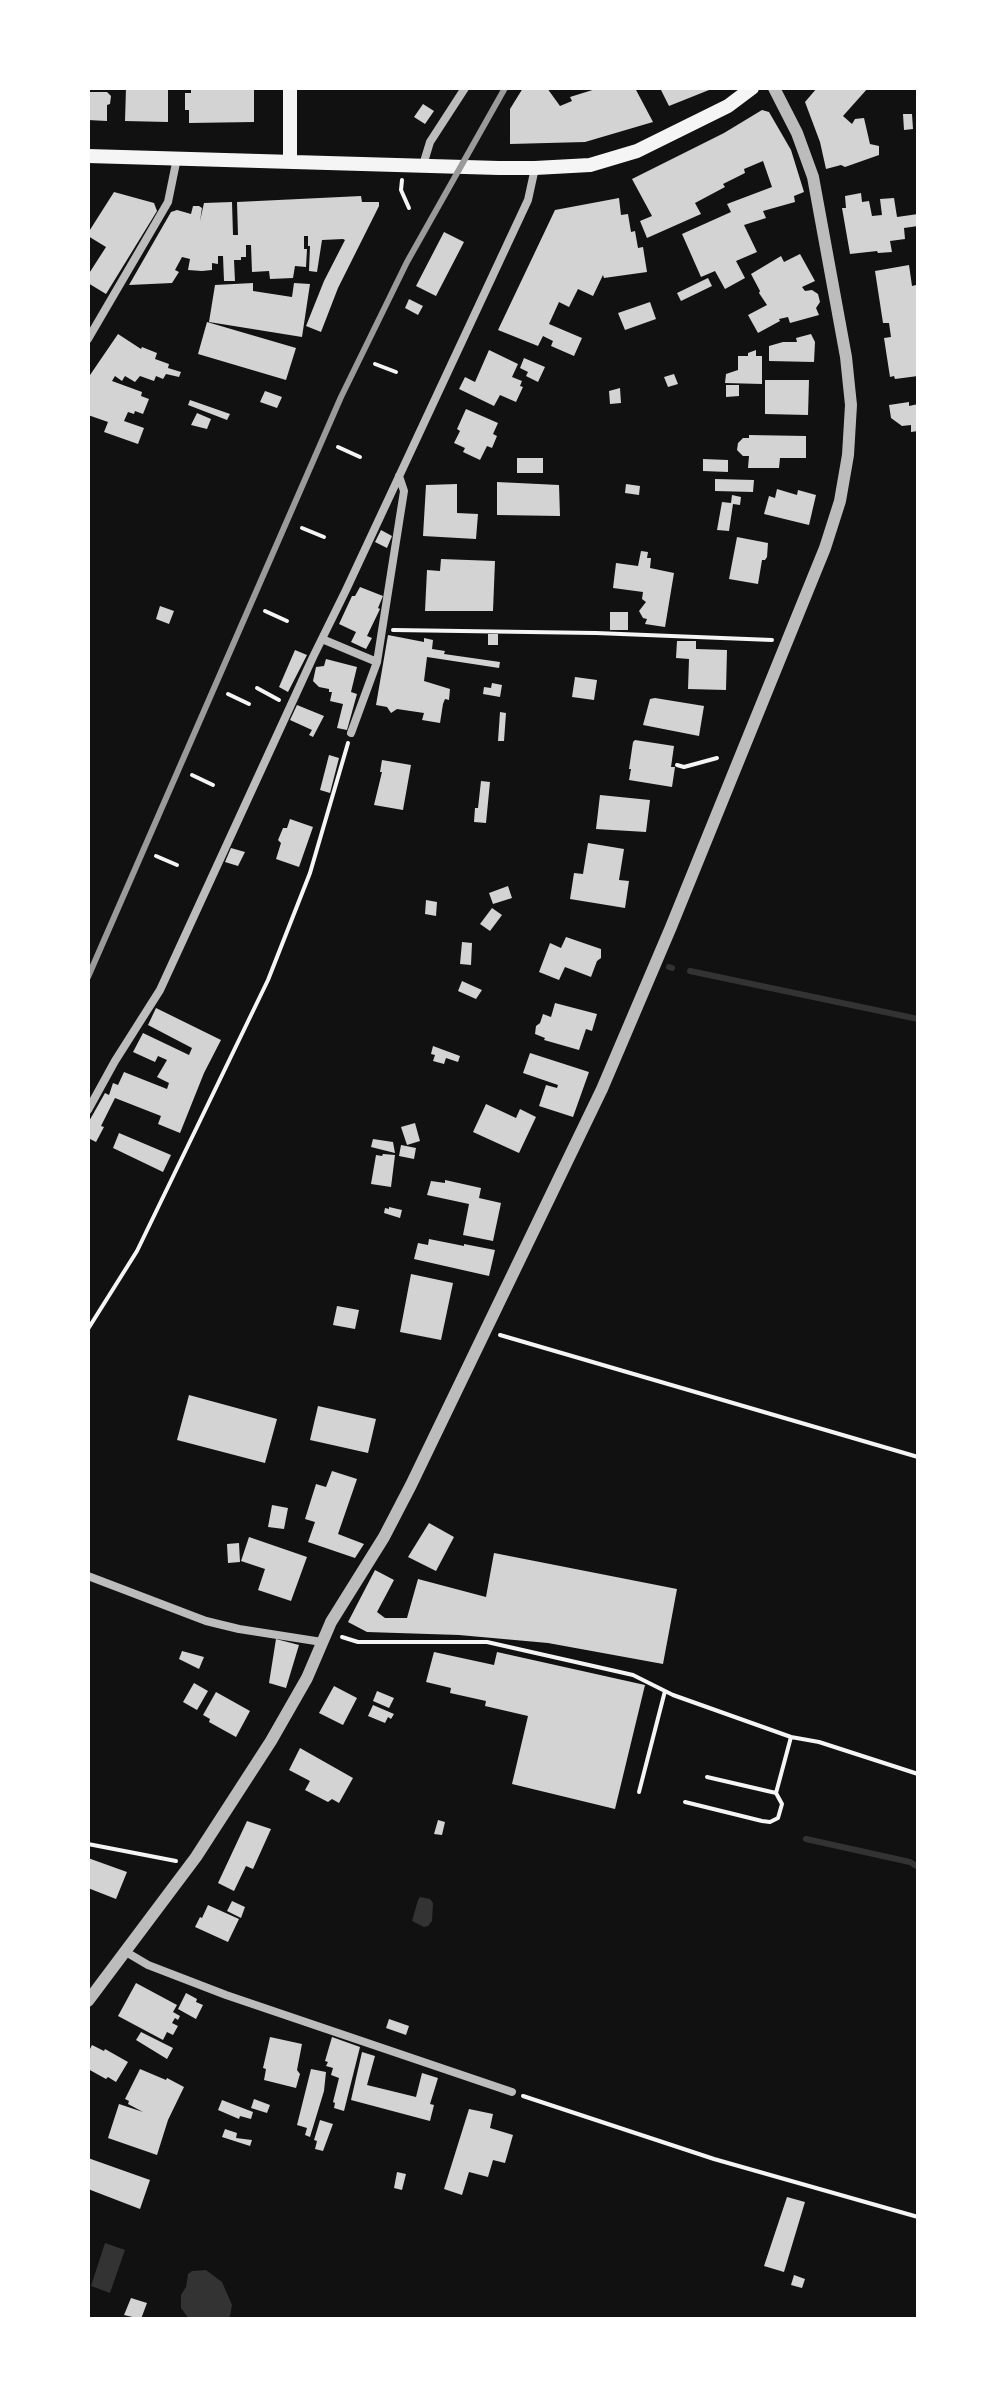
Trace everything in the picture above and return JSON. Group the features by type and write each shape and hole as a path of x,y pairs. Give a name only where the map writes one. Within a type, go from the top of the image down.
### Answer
{"main road":[{"path":"290,88 290,162"},
{"path":"88,156 535,168 590,165 637,151 728,106 752,88"}],"street":[{"path":"423,165 430,142 465,88"},
{"path":"88,2001 196,1857 247,1778 307,1678 324,1638 384,1537 602,1089 825,548 840,501 848,455 851,405 846,357 813,177 797,133 774,88"},
{"path":"88,339 168,202 177,158"},
{"path":"88,1110 160,990 528,200 535,168"},
{"path":"351,733 377,662 404,491 399,476"},
{"path":"322,639 377,662"},
{"path":"88,1576 206,1621 239,1629 324,1638"},
{"path":"126,1952 148,1965 250,2004 512,2092"}],"path":[{"path":"404,165 401,190 409,208"},
{"path":"375,364 396,372"},
{"path":"338,447 360,457"},
{"path":"302,528 324,537"},
{"path":"265,611 287,621"},
{"path":"383,629 787,640"},
{"path":"257,688 290,707"},
{"path":"228,694 249,704"},
{"path":"88,1329 137,1251 268,980 310,873 351,733"},
{"path":"677,765 684,767 717,758"},
{"path":"192,775 213,785"},
{"path":"156,856 177,865"},
{"path":"486,1331 918,1457"},
{"path":"324,1638 358,1642 487,1642 633,1675 665,1691 791,1737 819,1742 918,1774"},
{"path":"639,1792 665,1691"},
{"path":"685,1802 770,1822 778,1818 782,1804 776,1793 791,1737"},
{"path":"707,1777 776,1793"},
{"path":"88,1844 181,1861 173,1871"},
{"path":"512,2092 665,2144 918,2217"}],"shaded area":[{"path":"420,1897 433,1903 432,1921 424,1927 412,1921"},
{"path":"105,2243 125,2250 110,2293 91,2286"},
{"path":"206,2270 222,2282 232,2305 227,2319 189,2319 181,2308 181,2295 188,2274"}],"building":[{"path":"126,88 168,88 168,122 125,121"},
{"path":"191,88 254,88 254,122 189,123 185,93 191,93"},
{"path":"523,88 547,88 560,106 572,101 570,97 599,88 635,88 653,122 585,142 510,144 510,109"},
{"path":"660,88 714,88 669,106"},
{"path":"817,88 868,88 843,116 852,124 855,119 864,118 870,144 879,146 879,155 845,167 841,165 826,169 805,102"},
{"path":"88,92 107,92 111,96 107,105 107,121 88,120"},
{"path":"423,104 434,111 425,124 414,117"},
{"path":"762,110 769,112 791,150 804,192 794,196 795,202 763,211 766,218 744,225 757,252 736,261 745,278 725,289 715,271 701,277 682,234 731,212 727,204 772,187 763,161 744,169 745,173 723,184 725,187 695,203 701,214 647,238 640,221 652,216 632,179 724,133"},
{"path":"903,114 912,114 913,129 904,130"},
{"path":"114,192 154,203 157,211 106,294 88,283 88,275 106,247 88,233"},
{"path":"861,193 862,202 869,201 872,216 882,215 880,199 894,198 897,217 918,214 918,226 904,228 905,239 890,241 892,252 850,254 842,208 846,208 845,196"},
{"path":"361,196 362,202 379,202 379,206 338,288 321,332 306,326 343,239 322,240 317,272 309,271 310,246 308,236 304,236 306,267 295,266 293,278 270,279 269,271 252,272 251,245 246,245 246,257 234,260 235,281 224,281 223,256 218,256 218,264 212,263 212,270 202,271 188,270 190,259 182,257 175,270 179,272 172,283 129,285 171,212 177,210 191,214 193,206 199,206 202,208 200,221 204,203 232,202 233,235 238,235 237,202"},
{"path":"619,198 621,215 628,214 638,248 643,247 647,272 604,278 603,275 593,296 578,289 569,307 559,302 549,324 582,338 574,356 551,346 553,341 543,336 538,346 498,330 555,210"},
{"path":"444,232 464,242 436,296 416,286"},
{"path":"800,254 815,281 802,287 805,291 812,290 818,294 820,302 816,308 819,315 790,323 788,317 779,319 758,333 748,315 767,305 751,274 781,256 784,262"},
{"path":"909,265 912,286 916,285 918,294 918,376 895,379 894,376 890,377 884,338 891,337 889,323 883,323 875,271"},
{"path":"708,278 712,286 681,301 677,293"},
{"path":"253,283 253,291 292,297 294,283 310,284 302,337 209,322 215,285"},
{"path":"409,299 423,306 418,315 405,308"},
{"path":"650,302 656,319 625,330 618,313"},
{"path":"207,322 296,348 286,380 198,354"},
{"path":"118,334 141,349 157,353 155,359 181,372 179,377 166,374 163,379 156,376 154,381 140,376 135,382 125,376 122,381 115,376 112,381 142,392 141,396 149,399 143,414 128,412 124,421 144,428 138,444 104,432 108,422 88,415 88,378"},
{"path":"811,334 815,342 814,362 769,361 769,346 797,342 796,338"},
{"path":"489,350 518,364 512,377 522,381 520,386 523,387 516,402 500,395 494,406 459,389 465,377 475,382"},
{"path":"756,350 756,356 762,356 762,384 725,383 726,374 738,370 738,356 748,356"},
{"path":"524,358 545,367 538,382 526,376 528,372 520,368"},
{"path":"674,374 678,384 668,387 664,377"},
{"path":"765,380 809,380 808,415 765,414"},
{"path":"726,385 739,385 739,396 726,397"},
{"path":"620,388 621,403 610,404 609,391"},
{"path":"265,391 282,397 277,408 260,402"},
{"path":"190,400 230,414 227,420 188,405"},
{"path":"909,402 909,406 918,404 918,431 911,432 911,425 902,426 891,418 889,405"},
{"path":"466,409 498,423 492,448 487,446 480,460 463,452 465,448 454,443"},
{"path":"197,413 211,419 207,429 191,425"},
{"path":"749,435 806,436 806,458 780,458 779,468 748,468 749,456 743,456 737,450 738,443 743,438 749,438"},
{"path":"517,458 543,458 543,473 517,473"},
{"path":"703,459 728,460 728,472 703,471"},
{"path":"715,479 754,480 753,492 715,491"},
{"path":"497,482 559,485 560,516 497,515"},
{"path":"457,484 457,513 478,514 476,539 423,536 426,485"},
{"path":"626,484 640,486 639,495 625,493"},
{"path":"777,489 797,495 798,490 816,495 809,525 764,514 769,496 775,498"},
{"path":"732,495 741,497 740,505 733,504 729,531 717,530 722,502 731,503"},
{"path":"381,530 392,536 387,548 375,542"},
{"path":"737,537 768,543 758,584 729,579"},
{"path":"641,551 648,552 650,568 674,573 665,627 645,624 647,619 639,611 646,602 642,599 643,592 613,588 616,563 638,566"},
{"path":"441,559 495,561 493,611 425,611 427,570 440,571"},
{"path":"360,587 383,596 367,636 372,638 366,649 351,642 356,632 339,624 352,596"},
{"path":"160,606 174,611 169,624 156,619"},
{"path":"610,612 628,612 628,630 610,630"},
{"path":"488,634 498,634 498,645 488,645"},
{"path":"388,635 424,642 424,638 433,640 432,649 445,651 444,654 500,662 499,668 427,657 424,681 450,689 449,700 445,699 443,704 440,723 422,720 424,713 397,709 391,713 387,707 376,705"},
{"path":"677,641 696,641 696,649 727,650 726,690 688,689 689,659 676,658"},
{"path":"295,650 307,655 288,692 279,687"},
{"path":"326,659 357,667 351,692 357,694 347,730 337,728 343,704 330,701 332,692 313,681 316,667 324,666"},
{"path":"575,677 597,680 594,700 572,697"},
{"path":"492,683 502,685 500,697 483,694 484,687 491,688"},
{"path":"650,699 704,706 699,736 643,725"},
{"path":"297,705 324,716 313,737 309,735 312,730 290,720"},
{"path":"500,712 506,713 504,741 498,741"},
{"path":"635,740 674,746 672,787 629,780"},
{"path":"329,755 339,758 330,793 320,790"},
{"path":"382,760 411,765 403,810 374,805"},
{"path":"481,781 490,782 486,823 474,822"},
{"path":"600,795 650,800 646,832 596,829"},
{"path":"290,819 313,827 299,867 276,859 281,843 278,840"},
{"path":"588,843 624,849 619,880 629,881 625,908 570,899 574,873 583,874"},
{"path":"231,848 245,852 238,866 225,862"},
{"path":"508,886 512,898 493,904 489,893"},
{"path":"426,900 437,902 436,916 425,914"},
{"path":"492,908 502,915 490,931 480,924"},
{"path":"566,937 601,949 601,958 591,977 565,967 559,980 539,972 550,943 561,948"},
{"path":"462,942 472,943 471,965 460,964"},
{"path":"462,981 482,990 476,999 458,991"},
{"path":"555,1003 597,1014 592,1031 586,1029 579,1050 544,1040 535,1034 543,1014 551,1017"},
{"path":"156,1008 221,1040 180,1133 158,1124 161,1116 115,1098 96,1142 88,1138 88,1123 105,1093 109,1095 113,1083 118,1085 124,1072 167,1089 169,1083 157,1077 167,1060 158,1056 155,1062 133,1052 143,1033 189,1055 192,1048 148,1025"},
{"path":"433,1046 460,1056 458,1062 446,1058 444,1064 433,1061"},
{"path":"530,1053 589,1072 573,1117 539,1106 546,1085 557,1088 558,1085 523,1073"},
{"path":"486,1104 516,1118 520,1109 536,1117 519,1153 473,1132"},
{"path":"415,1123 420,1141 407,1145 401,1127"},
{"path":"119,1133 171,1155 163,1172 113,1148"},
{"path":"373,1139 393,1142 395,1153 371,1147"},
{"path":"401,1145 416,1148 414,1159 399,1156"},
{"path":"376,1155 395,1155 391,1187 371,1184"},
{"path":"445,1180 481,1188 479,1198 501,1203 493,1241 463,1235 469,1204 427,1195 431,1181 445,1183"},
{"path":"385,1208 402,1210 400,1218 384,1213"},
{"path":"429,1239 495,1250 489,1276 414,1259 418,1243 428,1245"},
{"path":"411,1274 453,1283 441,1340 400,1332"},
{"path":"337,1306 359,1310 355,1329 333,1325"},
{"path":"189,1395 277,1419 265,1463 177,1440"},
{"path":"318,1406 376,1419 368,1453 310,1440"},
{"path":"332,1471 357,1479 338,1534 364,1544 355,1558 308,1542 315,1522 305,1519 316,1484 326,1487"},
{"path":"272,1505 288,1508 284,1529 268,1527"},
{"path":"429,1523 454,1537 436,1571 408,1557"},
{"path":"249,1537 307,1557 291,1601 258,1590 265,1569 241,1561"},
{"path":"239,1543 240,1562 228,1563 227,1544"},
{"path":"494,1553 677,1589 663,1664 548,1643 459,1635 367,1632 348,1622 375,1570 394,1580 377,1612 385,1618 407,1618 418,1579 486,1597"},
{"path":"276,1639 299,1645 286,1688 269,1683"},
{"path":"182,1651 204,1657 199,1669 179,1659"},
{"path":"434,1652 494,1665 497,1652 645,1685 615,1809 512,1784 528,1716 485,1706 486,1701 450,1693 451,1688 426,1682"},
{"path":"194,1683 208,1691 197,1710 183,1702"},
{"path":"334,1686 357,1698 343,1725 319,1713"},
{"path":"377,1691 394,1698 389,1708 373,1701"},
{"path":"216,1692 250,1711 236,1737 209,1722 210,1719 203,1715"},
{"path":"373,1705 394,1714 385,1723 368,1716"},
{"path":"300,1748 353,1778 339,1803 332,1799 328,1802 305,1790 310,1781 289,1770"},
{"path":"438,1820 445,1822 442,1835 434,1834"},
{"path":"247,1821 271,1829 253,1869 246,1866 234,1891 218,1883"},
{"path":"88,1858 127,1872 116,1899 88,1888"},
{"path":"232,1901 245,1907 241,1918 227,1911"},
{"path":"208,1905 239,1919 228,1942 195,1927"},
{"path":"136,1983 177,2005 173,2012 180,2016 172,2023 178,2026 173,2035 167,2032 163,2040 118,2016"},
{"path":"186,1993 203,2005 196,2019 178,2009"},
{"path":"389,2019 409,2026 406,2035 386,2028"},
{"path":"141,2032 173,2048 167,2059 136,2040"},
{"path":"270,2037 302,2044 296,2088 264,2080 266,2069 263,2068"},
{"path":"332,2037 360,2047 344,2111 334,2108 339,2078 331,2075 333,2068 326,2066 328,2062 325,2061"},
{"path":"92,2045 128,2062 116,2082 88,2069 88,2053"},
{"path":"362,2052 375,2056 367,2085 416,2097 422,2073 438,2078 430,2104 434,2105 430,2121 351,2100"},
{"path":"140,2069 184,2087 168,2120 157,2155 108,2138 119,2104 143,2112 125,2099"},
{"path":"311,2069 326,2072 324,2091 310,2137 305,2135 307,2128 297,2125"},
{"path":"254,2099 270,2105 267,2113 251,2108"},
{"path":"222,2100 253,2112 251,2119 240,2116 239,2119 218,2110"},
{"path":"469,2109 493,2114 490,2128 513,2135 505,2163 493,2160 488,2177 469,2172 462,2195 444,2189"},
{"path":"320,2120 333,2124 323,2151 315,2149 317,2141 314,2140"},
{"path":"225,2129 237,2133 236,2138 252,2140 250,2146 222,2137"},
{"path":"88,2158 150,2180 140,2209 88,2189"},
{"path":"397,2172 406,2174 402,2190 394,2188"},
{"path":"787,2197 805,2202 784,2272 764,2266"},
{"path":"794,2275 805,2279 802,2288 791,2285"},
{"path":"131,2298 147,2303 141,2319 124,2315"}],"waterway":[{"path":"690,971 918,1019"},
{"path":"806,1839 910,1862 918,1867"}],"railway":[{"path":"88,977 341,397 407,262 505,88"}]}
